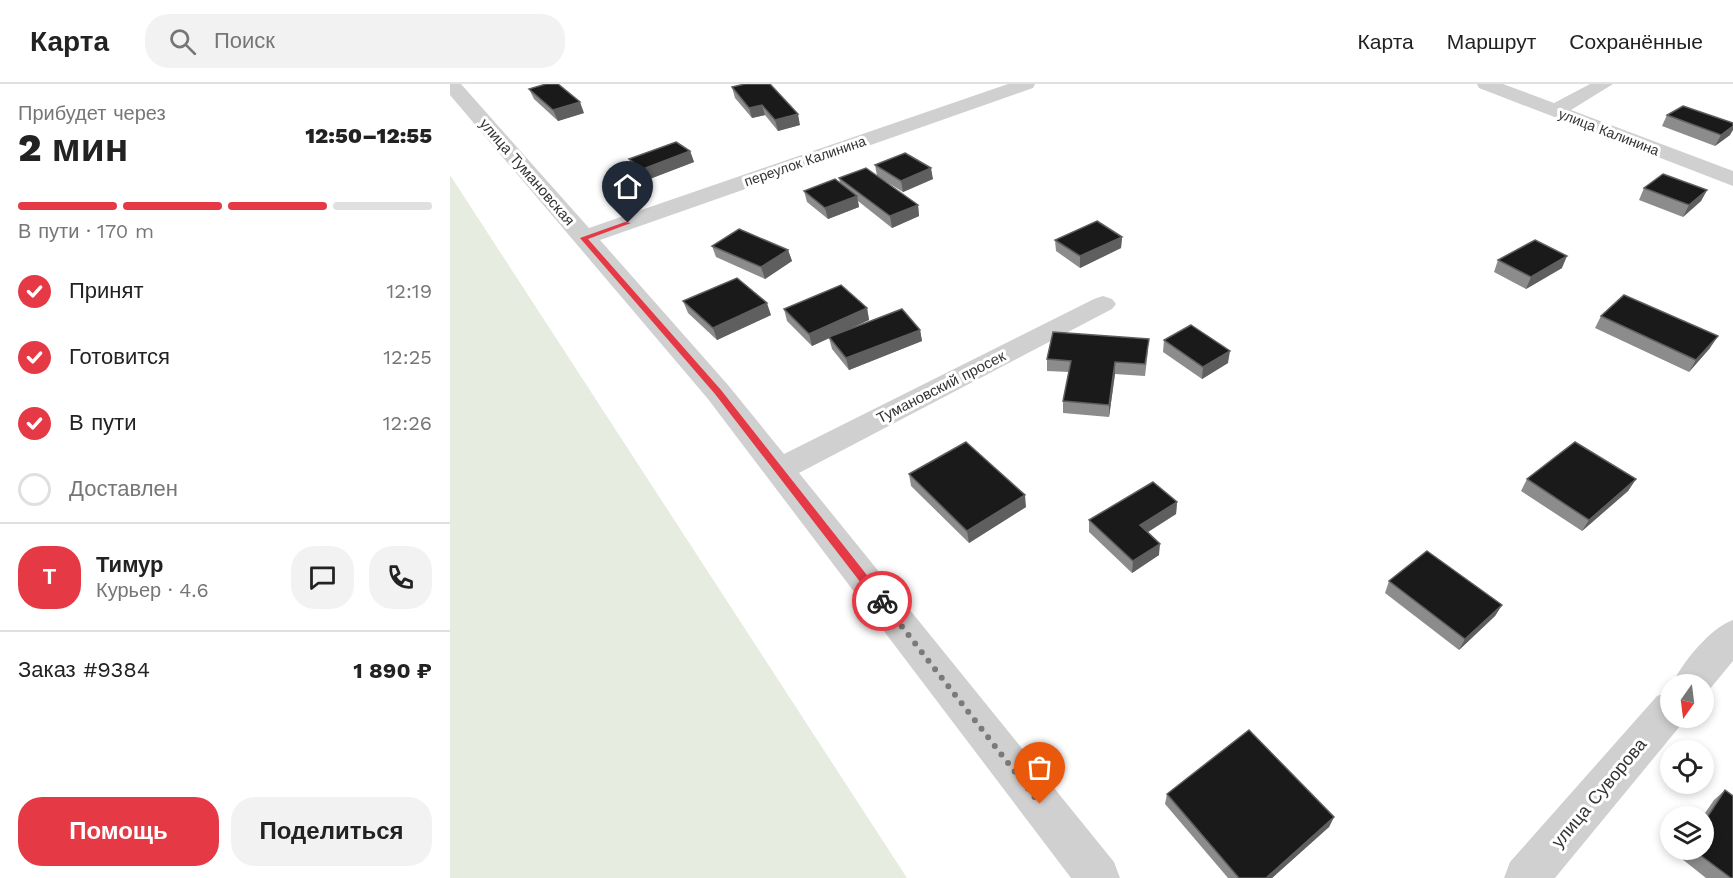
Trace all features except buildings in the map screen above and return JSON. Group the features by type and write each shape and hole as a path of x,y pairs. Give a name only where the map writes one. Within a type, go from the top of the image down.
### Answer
{"street":[{"name":"улица Тумановская","path":"451,84 718,392 1098,878"},
{"name":"переулок Калинина","path":"584,238 1026,84"},
{"name":"улица Калинина","path":"1486,84 1733,179"},
{"path":"1554,111 1604,84"},
{"name":"Тумановский просек","path":"779,470 1103,304"},
{"path":"1700,674 1733,635"},
{"name":"улица Суворова","path":"1526,878 1660,721"}],"shaded area":[{"path":"450,175 907,878 450,878"}],"way so far":[{"path":"882,601 1040,804"}],"route":[{"path":"628,223 584,238 718,392 882,601"}]}
